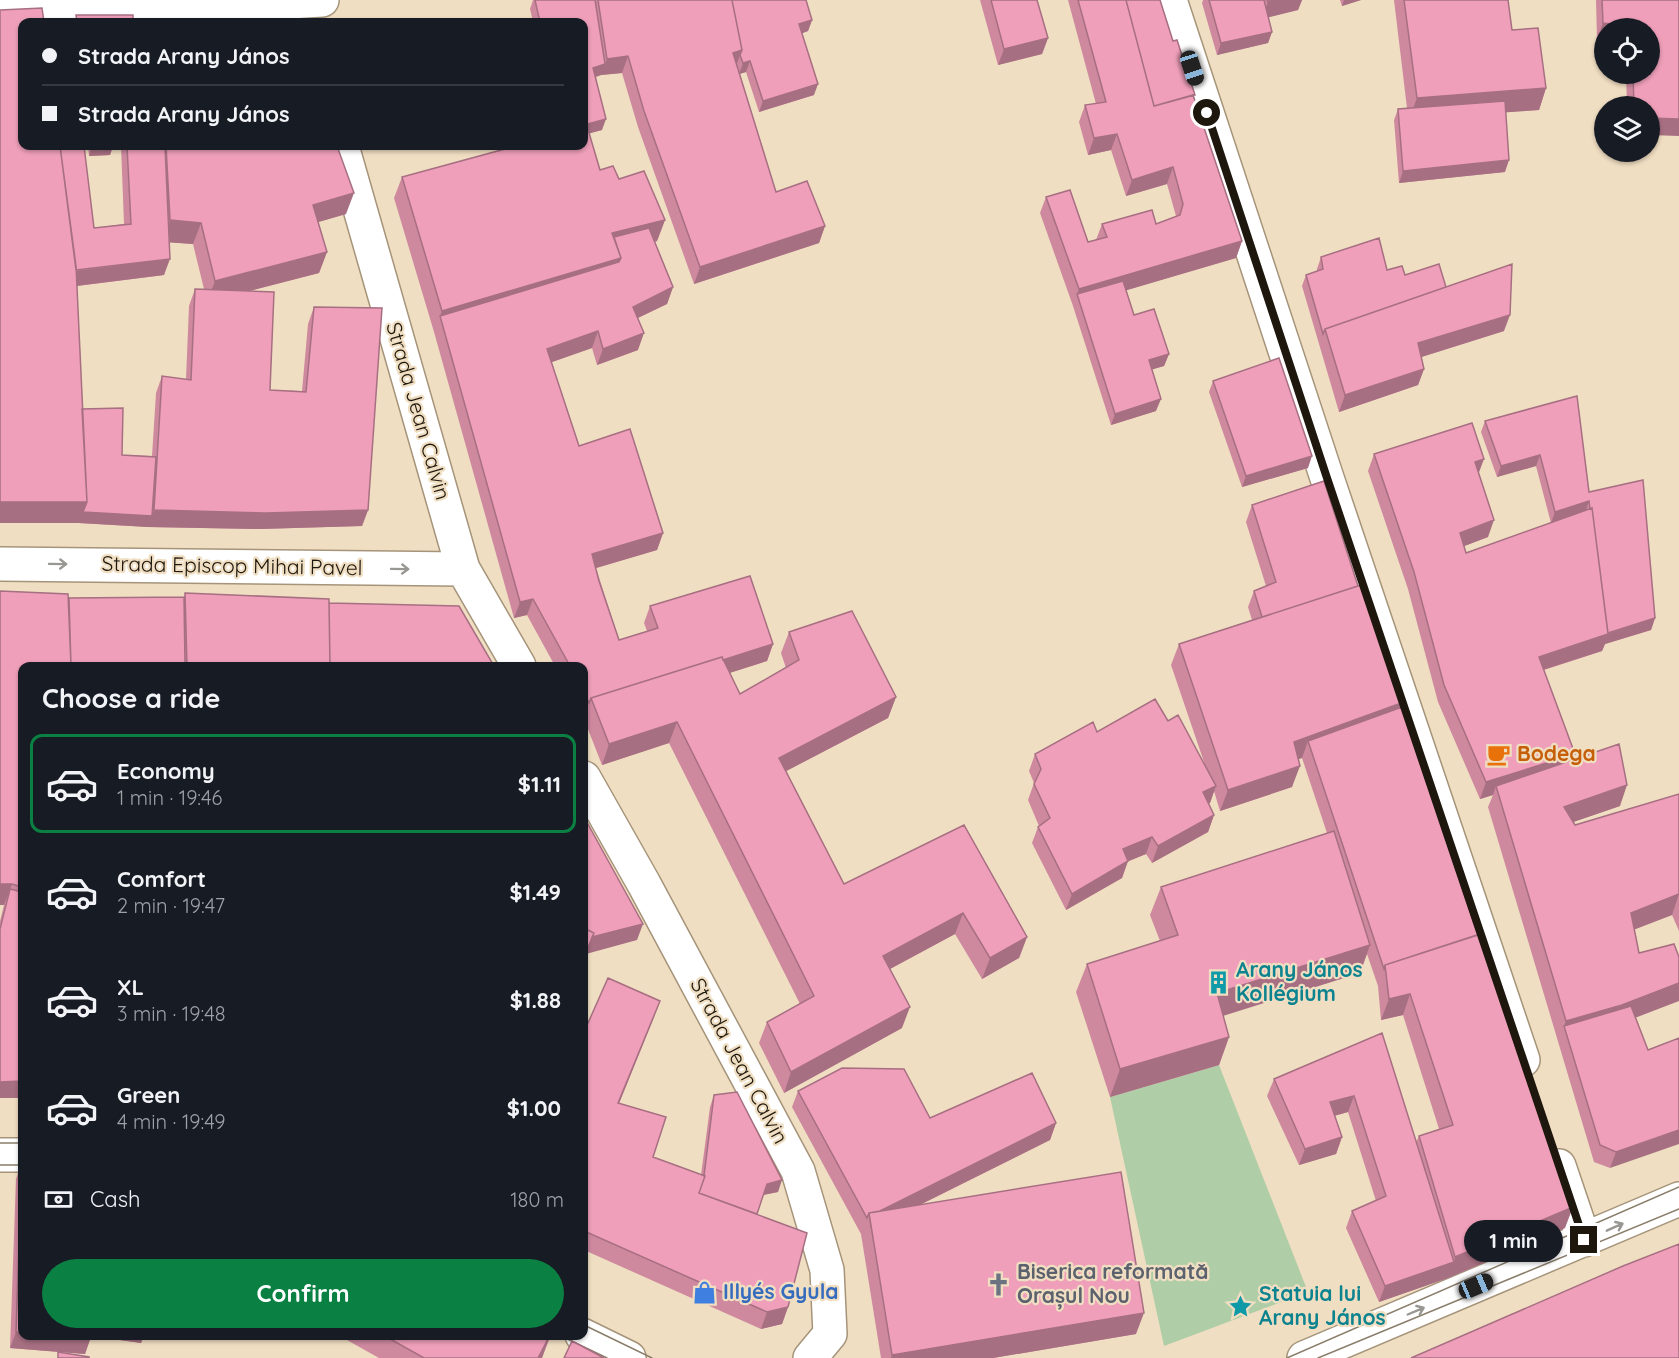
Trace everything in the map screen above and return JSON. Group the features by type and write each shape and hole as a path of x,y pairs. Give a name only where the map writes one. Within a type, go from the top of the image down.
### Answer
{"street":[{"path":"1170,0 1322,463 1531,1084"},
{"path":"0,4 171,4 310,8"},
{"name":"Strada Jean Calvin","path":"343,150 463,569 517,662"},
{"name":"Strada Episcop Mihai Pavel","path":"0,564 463,569"},
{"name":"Strada Jean Calvin","path":"588,785 650,894 798,1172 827,1270 830,1334 810,1358"},
{"path":"1550,1141 1584,1240"},
{"path":"0,1155 18,1155"},
{"path":"1304,1358 1679,1198"},
{"path":"588,1338 629,1358"}],"green space":[{"path":"1219,1065 1308,1292 1164,1346 1110,1097"}],"building":[{"path":"535,0 595,0 605,64 593,68 606,119 588,124 588,18 539,18"},
{"path":"598,0 732,0 742,50 733,53 776,192 807,181 825,226 700,267 644,111 628,56 607,59"},
{"path":"732,0 806,0 812,20 799,24 818,84 763,101 750,61 743,63 740,55 742,50"},
{"path":"991,0 1037,0 1048,38 1004,49"},
{"path":"1078,0 1126,0 1154,106 1193,95 1242,241 1079,289 1046,197 1070,190 1088,242 1107,237 1102,224 1152,210 1156,224 1180,215 1183,204 1173,167 1132,180 1117,134 1094,138 1085,105 1106,102"},
{"path":"1126,0 1160,0 1173,41 1177,40 1195,95 1154,106"},
{"path":"1209,0 1264,0 1272,32 1221,43"},
{"path":"1404,0 1508,0 1512,30 1538,28 1546,88 1417,98"},
{"path":"1602,0 1679,0 1679,119 1660,118 1660,96 1634,96 1633,84 1660,84 1660,18 1603,18"},
{"path":"42,8 43,18 18,18 18,150 61,150 76,266 87,502 0,502 0,10"},
{"path":"76,15 133,15 133,18 76,18"},
{"path":"1505,101 1509,160 1403,171 1398,109"},
{"path":"588,129 600,170 613,166 619,179 644,171 665,220 612,233 621,258 442,311 402,177 501,150 588,150"},
{"path":"61,150 84,150 94,228 131,224 127,150 165,150 170,259 76,270"},
{"path":"166,150 338,150 354,193 313,205 327,252 215,281 201,223 170,220"},
{"path":"649,228 673,287 633,307 644,333 603,349 598,331 547,349 579,446 630,429 663,533 592,554 619,640 658,628 650,606 750,576 773,644 723,660 722,657 591,698 589,703 588,662 568,662 533,599 520,602 440,316 619,262 621,258 614,237"},
{"path":"1379,238 1387,270 1402,266 1405,275 1439,264 1446,287 1325,329 1323,334 1306,275 1323,269 1321,257"},
{"path":"1512,264 1510,315 1418,343 1424,369 1345,395 1325,329"},
{"path":"1123,281 1134,315 1154,309 1169,354 1149,360 1161,399 1115,414 1077,294"},
{"path":"195,289 274,292 270,390 306,392 314,307 382,308 368,510 266,513 154,510 162,376 191,380"},
{"path":"1279,358 1312,456 1246,476 1213,381"},
{"path":"1577,396 1589,492 1643,480 1655,618 1608,633 1592,508 1590,509 1589,501 1555,512 1540,455 1501,466 1485,421"},
{"path":"123,408 122,455 156,457 152,516 83,512 87,502 82,409"},
{"path":"1472,423 1484,459 1475,462 1494,520 1460,533 1466,553 1592,508 1608,634 1539,657 1575,754 1486,782 1444,685 1414,572 1374,454"},
{"path":"1324,481 1358,586 1262,617 1254,591 1276,582 1252,505"},
{"path":"1361,585 1404,702 1294,742 1300,766 1228,790 1179,644"},
{"path":"0,591 68,594 71,662 18,662 18,886 0,884"},
{"path":"185,593 329,599 330,662 187,662"},
{"path":"184,597 185,662 71,662 69,598"},
{"path":"329,603 459,606 492,662 330,662"},
{"path":"852,611 896,697 779,758 844,884 964,825 1027,937 990,958 963,913 883,956 910,1007 791,1072 767,1022 814,996 677,722 609,744 591,698 722,657 740,694 799,660 789,632"},
{"path":"1155,699 1168,721 1178,715 1216,786 1203,792 1214,815 1158,846 1152,837 1123,849 1128,861 1072,894 1038,827 1050,818 1034,784 1041,769 1035,754 1093,722 1097,732"},
{"path":"1402,707 1478,935 1385,965 1384,969 1308,741"},
{"path":"1619,744 1627,785 1564,807 1575,825 1679,794 1679,894 1631,913 1639,953 1674,944 1679,957 1679,983 1622,1005 1566,1021 1496,786"},
{"path":"588,824 643,924 592,937 594,933 588,930"},
{"name":"Arany János Kollégium","path":"1334,831 1370,945 1217,993 1229,1037 1120,1069 1087,964 1178,935 1161,887"},
{"path":"10,889 18,891 18,1081 0,1082 0,929"},
{"path":"588,930 594,933 588,947"},
{"path":"1480,934 1573,1207 1455,1257 1419,1136 1453,1125 1410,994 1389,999 1385,965"},
{"path":"608,978 660,1001 618,1103 666,1117 653,1157 705,1176 699,1193 807,1233 788,1307 767,1312 588,1233 588,1023"},
{"path":"1631,1006 1648,1050 1679,1038 1679,1130 1616,1152 1600,1145 1564,1026"},
{"path":"1382,1033 1454,1262 1385,1286 1352,1211 1386,1196 1354,1096 1330,1102 1342,1137 1305,1149 1274,1079"},
{"path":"842,1068 904,1069 930,1118 1032,1073 1056,1123 880,1211 869,1213 867,1218 798,1091"},
{"path":"737,1092 782,1180 767,1184 757,1214 699,1193 705,1176 714,1095"},
{"name":"Biserica reformată Orașul Nou","path":"1121,1172 1144,1313 892,1355 869,1213"},
{"path":"1679,1244 1679,1358 1411,1358 1623,1266"},
{"path":"18,1275 18,1332 16,1332"},
{"path":"392,1340 547,1340 538,1358 424,1358"},
{"path":"572,1341 604,1358 564,1358"},
{"path":"58,1352 89,1357 89,1358 58,1358"}],"tram line":[{"path":"0,1143 18,1143"},
{"path":"0,1165 18,1165"},
{"path":"1287,1358 1679,1187"},
{"path":"1318,1358 1679,1209"},
{"path":"588,1327 652,1358"},
{"path":"569,1340 607,1358"}],"place":[{"name":"Bodega","path":"1499,754"},
{"name":"Arany János Kollégium","path":"1218,982"},
{"name":"Biserica reformată Orașul Nou","path":"999,1284"},
{"name":"Illyés Gyula","path":"705,1292"},
{"name":"Statuia lui Arany János","path":"1241,1306"}],"route":[{"path":"1207,113 1326,475 1584,1240"}]}
